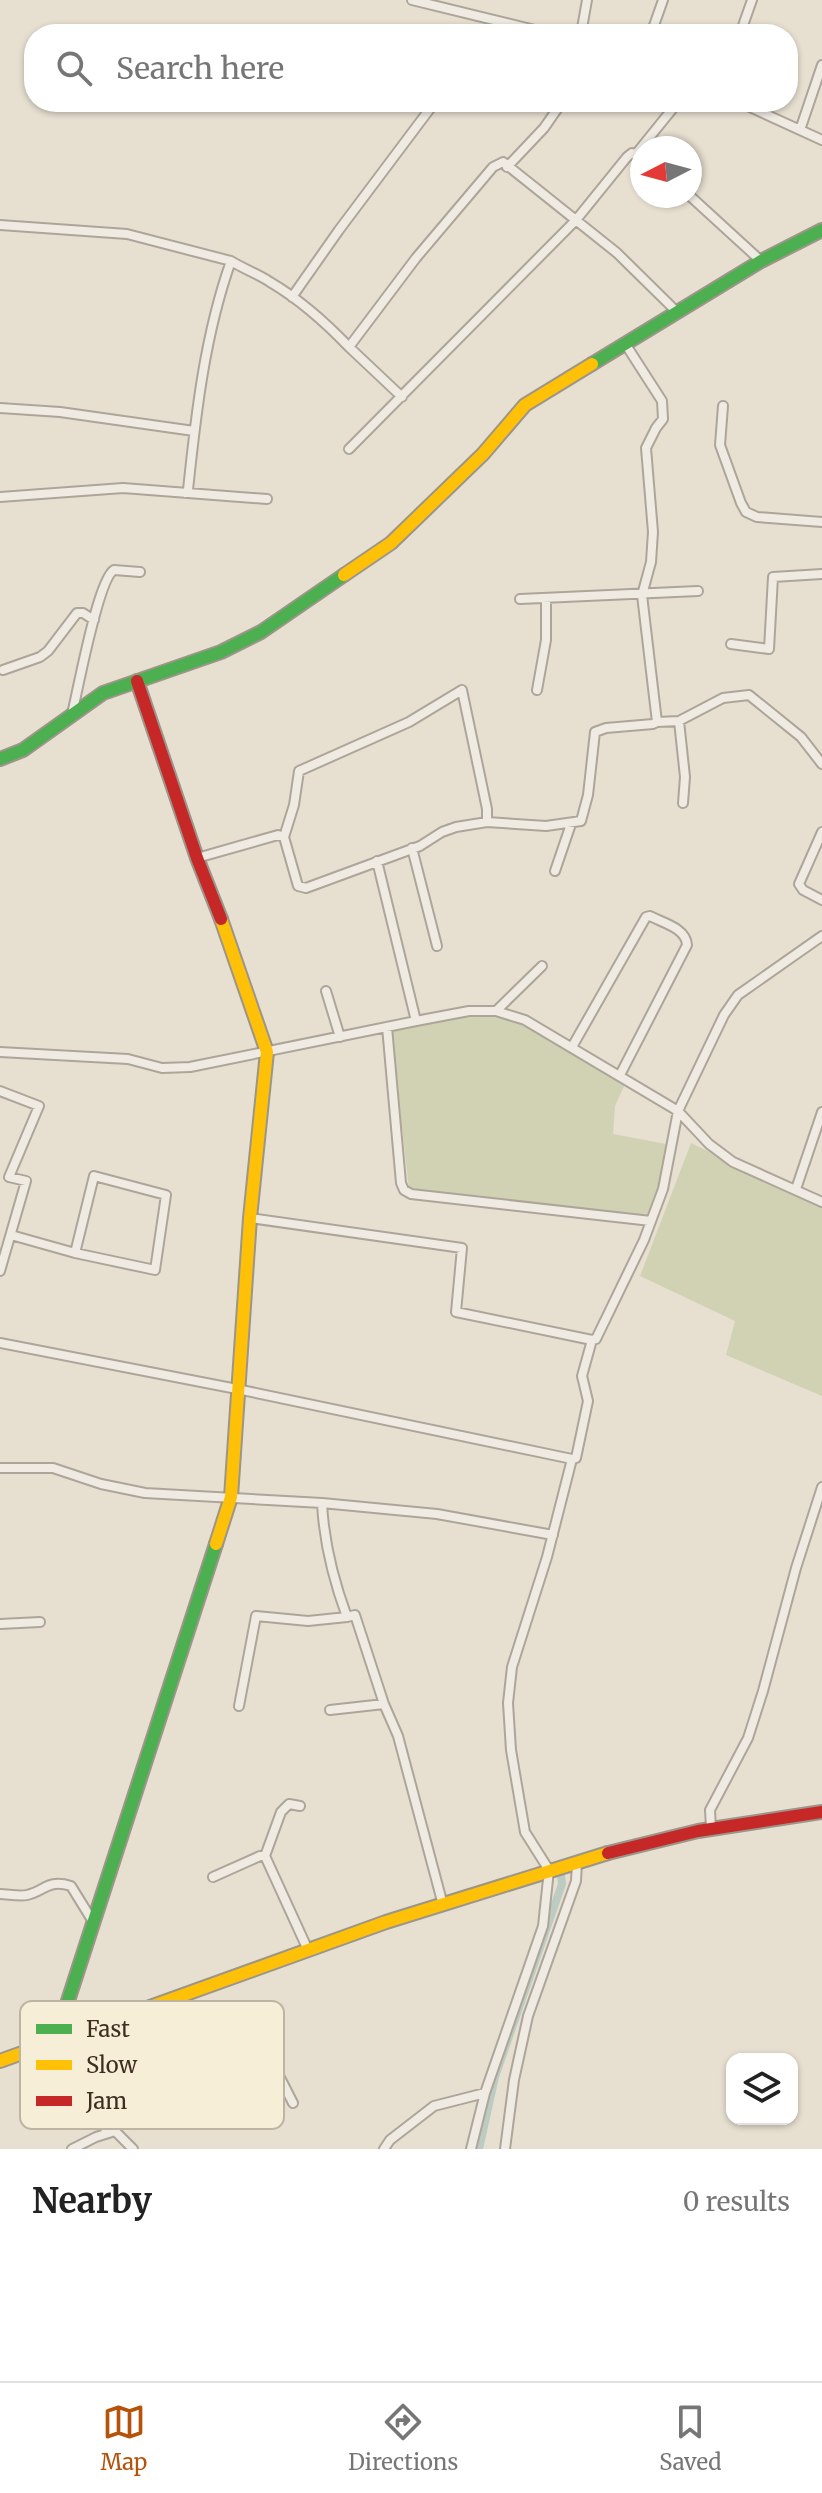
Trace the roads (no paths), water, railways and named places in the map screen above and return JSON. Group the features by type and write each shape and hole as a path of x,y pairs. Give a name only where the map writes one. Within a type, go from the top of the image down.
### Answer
{"street":[{"path":"412,0 510,24"},
{"path":"583,24 587,0"},
{"path":"655,24 663,0"},
{"path":"744,24 752,0"},
{"path":"800,130 822,65"},
{"path":"292,297 427,112"},
{"path":"507,167 555,112"},
{"path":"653,136 671,112"},
{"path":"761,112 822,140"},
{"path":"349,449 576,220 630,157"},
{"path":"349,347 416,258 493,167 503,162 617,253 678,313"},
{"path":"702,207 761,261"},
{"path":"0,225 127,234 231,261 252,275 268,280 292,297 328,326 402,397"},
{"path":"0,759 23,750 103,693 221,652 261,632 391,543 473,464 525,405 761,261 822,230"},
{"path":"185,493 188,490 194,431 215,311 231,261"},
{"path":"626,345 662,401 663,419 646,448 653,532 651,562 642,595 657,722"},
{"path":"723,406 720,445 746,512 757,517 822,522"},
{"path":"0,408 60,412 194,431"},
{"path":"0,497 123,488 267,499"},
{"path":"72,715 94,620 109,572 140,572"},
{"path":"731,644 769,649 773,577 822,574"},
{"path":"520,599 698,591"},
{"path":"537,690 546,640 546,599"},
{"path":"3,670 40,657 48,651 77,613 94,620"},
{"path":"68,2001 231,1497 250,1218 267,1052 235,953 197,858 137,681"},
{"path":"487,822 487,809 462,690 409,722 299,771 294,805 284,837 301,888 412,848 442,832 487,822 546,826 581,821 595,732 606,728 679,721 723,698 749,695 801,737 822,764"},
{"path":"679,721 685,777 683,803"},
{"path":"555,871 571,824"},
{"path":"822,832 799,884 803,890 822,900"},
{"path":"197,858 273,835 284,837"},
{"path":"412,848 437,946"},
{"path":"377,861 416,1021"},
{"path":"572,1047 646,917 650,916 683,933 687,945 620,1075"},
{"path":"250,1218 462,1248 456,1312 596,1339 663,1189 678,1111 730,1004 738,995 822,936"},
{"path":"496,1011 542,966"},
{"path":"326,991 340,1037"},
{"path":"0,1052 128,1059 162,1068 190,1067 469,1011 496,1011 525,1020 678,1111 709,1144 733,1162 822,1202"},
{"path":"387,1027 404,1190 411,1194 651,1221"},
{"path":"0,1091 39,1106 4,1176 26,1181 0,1271"},
{"path":"796,1189 822,1112"},
{"path":"11,1235 75,1253 155,1270 166,1195 94,1176 75,1253"},
{"path":"471,2149 485,2093 543,1926 549,1870 525,1832 511,1750 508,1703 512,1667 553,1535 572,1459 576,1458 588,1401 582,1376 592,1340"},
{"path":"0,1343 572,1459"},
{"path":"0,1468 53,1468 101,1484 145,1493 322,1503 437,1514 553,1535"},
{"path":"711,1828 710,1810 748,1738 822,1487"},
{"path":"322,1503 324,1541 347,1617"},
{"path":"239,1706 256,1616 308,1621 355,1615 384,1704 398,1736 443,1905"},
{"path":"0,1624 40,1622"},
{"path":"330,1710 384,1704"},
{"path":"300,1806 289,1804 281,1812 265,1856 308,1950"},
{"path":"170,2001 308,1950 627,1847 711,1828 822,1812"},
{"path":"213,1877 265,1856"},
{"path":"505,2149 514,2080 528,2016 576,1881 577,1862"},
{"path":"0,1894 28,1895 44,1886 71,1886 92,1920"},
{"path":"0,2061 20,2055"},
{"path":"284,2085 293,2103"},
{"path":"384,2149 390,2140 434,2106 485,2093"},
{"path":"105,2129 107,2133"},
{"path":"72,2149 115,2131 133,2149"}],"waterway":[{"path":"479,2149 495,2077 562,1884 561,1875"}]}
